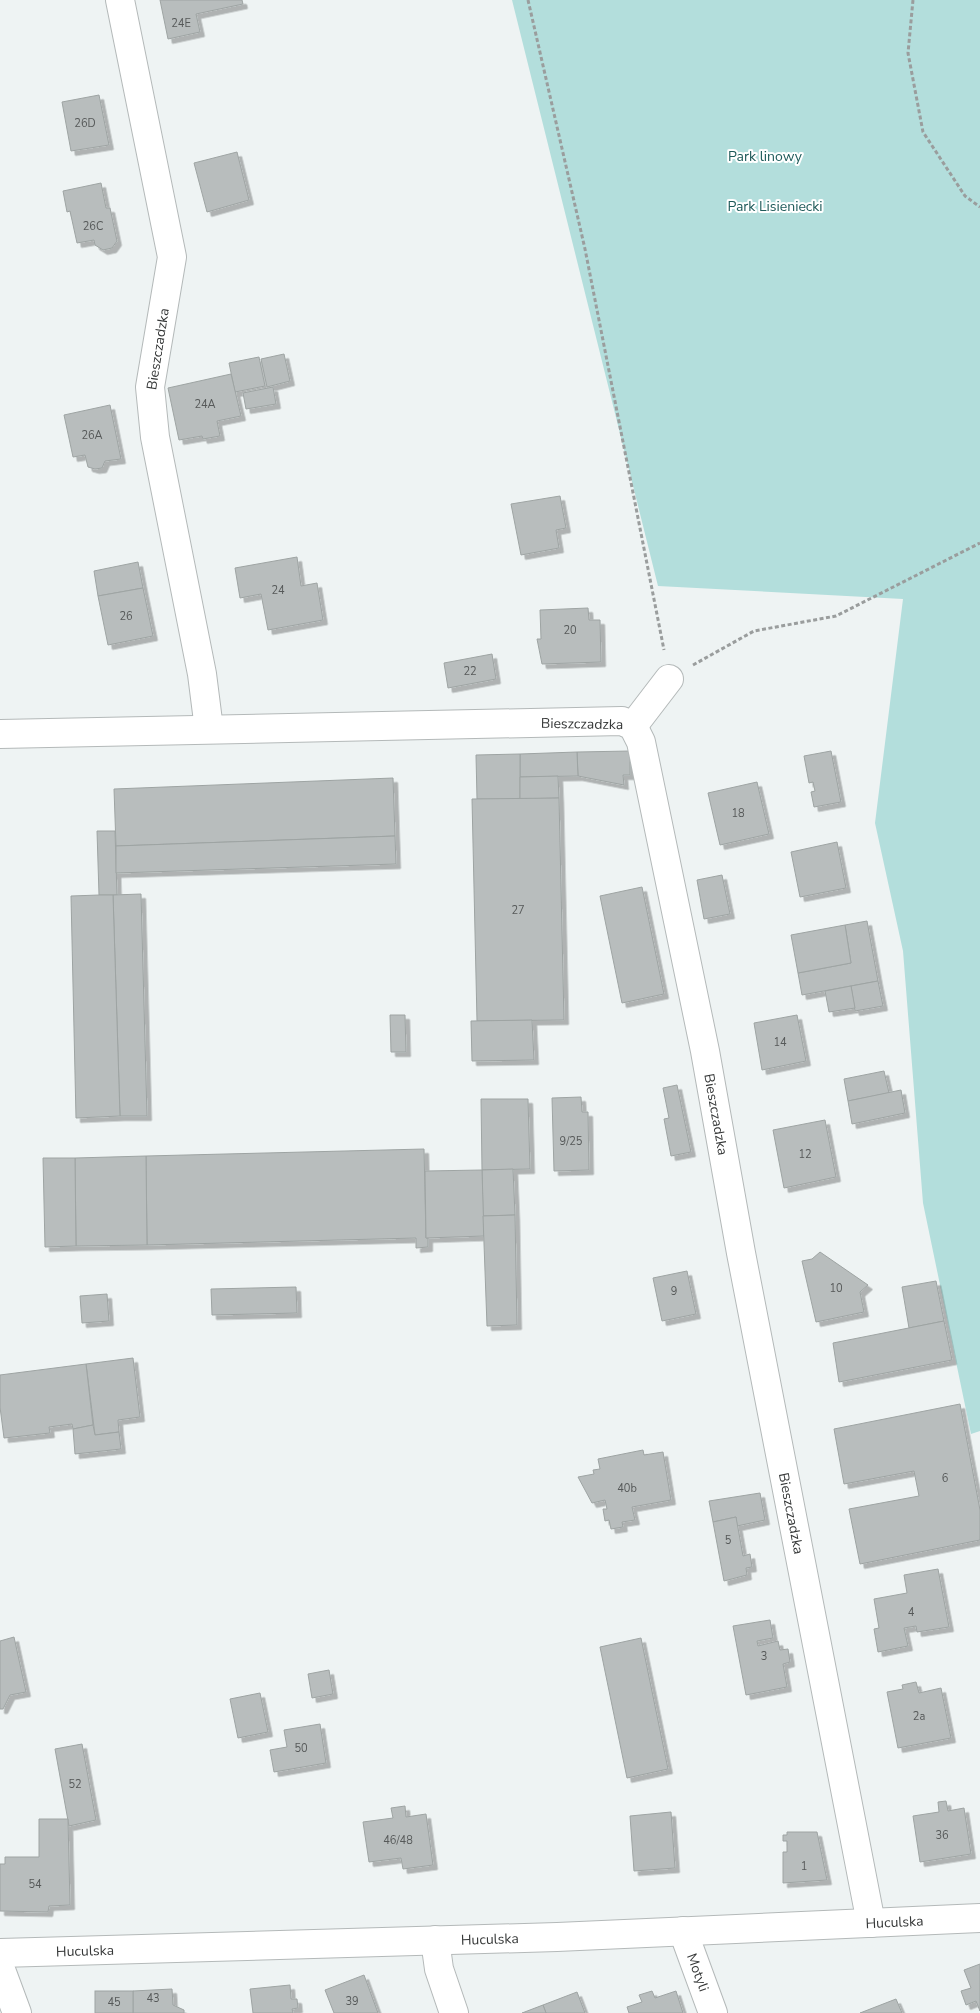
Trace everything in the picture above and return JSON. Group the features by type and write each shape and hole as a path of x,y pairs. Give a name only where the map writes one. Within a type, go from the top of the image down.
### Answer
{"street":[{"name":"Bieszczadzka","path":"120,0 172,257 150,387 155,437 202,674 209,729"},
{"path":"633,726 669,679"},
{"name":"Bieszczadzka","path":"0,734 622,722 633,726 641,742 703,1042 741,1253 871,1923"},
{"name":"Huculska","path":"0,1953 435,1940 980,1918"},
{"name":"Motyli","path":"683,1931 713,2013"},
{"path":"435,1940 439,1969 454,2013"},
{"path":"0,1967 17,2013"}],"path":[{"path":"528,0 585,249 669,679 754,631 836,616 980,543"},
{"path":"913,0 908,53 924,132 965,196 980,207"}],"green space":[{"name":"Park Lisieniecki","path":"512,0 980,0 980,1431 971,1434 923,1203 903,951 875,823 903,599 658,586"}],"building":[{"path":"160,0 242,0 243,4 196,14 200,32 168,39"},
{"path":"99,95 109,145 71,151 62,102"},
{"path":"237,152 249,200 207,212 194,163"},
{"path":"101,183 106,208 110,208 117,241 112,248 103,250 95,245 94,240 77,243 70,211 67,212 63,191"},
{"path":"284,354 290,381 267,387 261,359"},
{"path":"259,357 265,386 235,392 229,363"},
{"path":"231,374 241,416 217,421 220,436 203,439 202,436 179,440 168,388"},
{"path":"273,387 276,404 246,409 243,393"},
{"path":"110,405 121,459 105,461 102,468 88,467 85,455 73,457 64,415"},
{"path":"560,496 566,528 556,530 559,548 521,555 511,504"},
{"path":"297,557 301,586 317,583 323,620 268,630 261,594 240,598 235,568"},
{"path":"138,562 143,588 98,596 94,571"},
{"path":"143,588 153,636 108,645 98,596"},
{"path":"588,608 589,620 600,620 601,662 542,664 537,639 541,639 540,610"},
{"path":"492,654 496,679 448,688 444,663"},
{"path":"630,751 630,775 623,775 624,785 578,776 577,752"},
{"path":"831,751 841,802 814,807 811,792 815,791 813,782 809,783 804,756"},
{"path":"577,752 578,776 520,777 520,754"},
{"path":"520,754 520,799 477,799 476,755"},
{"path":"558,776 559,798 520,799 520,777"},
{"path":"393,778 395,836 116,846 114,789"},
{"path":"757,782 769,834 720,845 708,793"},
{"path":"559,798 564,1020 477,1021 472,799"},
{"path":"97,831 115,831 117,895 99,895"},
{"path":"395,836 396,864 116,873 116,846"},
{"path":"837,842 846,888 800,897 791,852"},
{"path":"722,875 730,914 704,919 697,880"},
{"path":"642,887 664,994 622,1003 600,896"},
{"path":"141,894 147,1116 120,1116 113,895"},
{"path":"113,895 120,1116 76,1118 71,896"},
{"path":"867,921 878,981 802,995 798,973 851,963 845,925"},
{"path":"845,925 851,963 798,973 791,935"},
{"path":"878,981 883,1006 855,1011 851,986"},
{"path":"851,986 855,1008 829,1012 825,991"},
{"path":"390,1015 405,1015 406,1052 391,1052"},
{"path":"797,1015 806,1061 762,1070 754,1023"},
{"path":"532,1020 534,1060 472,1061 471,1021"},
{"path":"884,1071 889,1093 848,1101 844,1079"},
{"path":"677,1085 691,1152 671,1156 664,1119 669,1118 663,1088"},
{"path":"901,1090 905,1113 852,1124 848,1101"},
{"path":"581,1097 582,1112 588,1112 589,1170 554,1171 552,1098"},
{"path":"481,1099 528,1099 530,1169 482,1170"},
{"path":"825,1120 836,1177 784,1188 773,1130"},
{"path":"424,1149 426,1238 428,1238 428,1247 416,1248 416,1238 147,1245 146,1156"},
{"path":"146,1156 147,1245 76,1246 75,1158"},
{"path":"43,1158 75,1158 76,1246 45,1247"},
{"path":"513,1169 515,1215 483,1216 482,1170"},
{"path":"482,1170 484,1236 426,1238 425,1171"},
{"path":"515,1215 517,1325 487,1326 483,1216"},
{"path":"820,1252 868,1285 860,1292 864,1312 816,1322 802,1261 812,1259"},
{"path":"687,1271 696,1314 662,1321 653,1278"},
{"path":"936,1281 944,1321 909,1328 902,1287"},
{"path":"296,1287 297,1313 212,1315 211,1289"},
{"path":"107,1294 109,1321 82,1323 80,1296"},
{"path":"944,1321 952,1360 839,1382 833,1343"},
{"path":"133,1358 140,1417 118,1420 119,1432 95,1435 86,1364"},
{"path":"86,1364 93,1425 73,1429 72,1424 49,1427 50,1433 4,1438 0,1407 0,1375"},
{"path":"960,1404 980,1510 980,1540 860,1564 849,1509 919,1496 914,1471 844,1484 834,1429"},
{"path":"93,1425 95,1435 119,1432 121,1449 75,1454 73,1429"},
{"path":"643,1450 644,1455 663,1452 671,1500 632,1507 635,1520 622,1522 623,1527 611,1529 609,1520 605,1521 603,1509 607,1509 605,1500 592,1503 578,1477 594,1474 593,1470 600,1469 598,1459"},
{"path":"760,1493 765,1520 737,1526 736,1517 713,1522 709,1501"},
{"path":"736,1517 743,1556 750,1554 752,1567 746,1568 747,1575 724,1581 713,1522"},
{"path":"938,1569 949,1627 917,1632 916,1626 904,1628 908,1646 878,1652 874,1629 879,1628 874,1599 907,1593 904,1575"},
{"path":"770,1620 773,1638 757,1641 758,1646 778,1641 780,1650 788,1649 790,1662 783,1664 787,1687 746,1695 733,1626"},
{"path":"14,1637 26,1692 10,1695 3,1709 0,1709 0,1641"},
{"path":"641,1638 668,1769 627,1778 600,1647"},
{"path":"329,1670 333,1694 312,1698 308,1674"},
{"path":"916,1682 919,1693 941,1688 951,1738 898,1748 887,1692 903,1689 902,1685"},
{"path":"260,1693 268,1732 238,1738 230,1699"},
{"path":"320,1724 326,1763 274,1772 270,1750 287,1747 284,1730"},
{"path":"82,1744 96,1820 69,1826 55,1749"},
{"path":"946,1801 948,1811 964,1808 971,1854 920,1862 913,1816 939,1812 938,1802"},
{"path":"405,1806 406,1817 426,1814 433,1865 403,1869 401,1858 369,1862 363,1822 393,1818 391,1808"},
{"path":"671,1812 675,1868 634,1871 630,1816"},
{"path":"39,1819 68,1819 70,1905 49,1906 48,1912 0,1911 0,1864 5,1864 5,1857 39,1857"},
{"path":"787,1832 817,1832 827,1880 783,1883 783,1852 787,1852 787,1841 783,1841 783,1835 787,1835"},
{"path":"980,1964 980,2011 976,2001 966,2005 961,1991 971,1988 964,1970"},
{"path":"364,1975 378,2013 334,2013 325,1990"},
{"path":"290,1985 291,1999 297,1999 298,2008 292,2009 293,2013 253,2013 250,1989"},
{"path":"172,1989 173,2005 184,2010 184,2013 133,2013 133,1991"},
{"path":"95,1991 133,1991 133,2013 95,2013"},
{"path":"652,1991 655,1998 676,1991 683,2013 629,2013 627,2007 642,2002 639,1995"},
{"path":"577,1992 585,2013 546,2013 543,2005"},
{"path":"896,1999 902,2013 860,2013"},
{"path":"543,2005 546,2013 522,2013"}],"park label":[{"name":"Park linowy","path":"765,156"}]}
